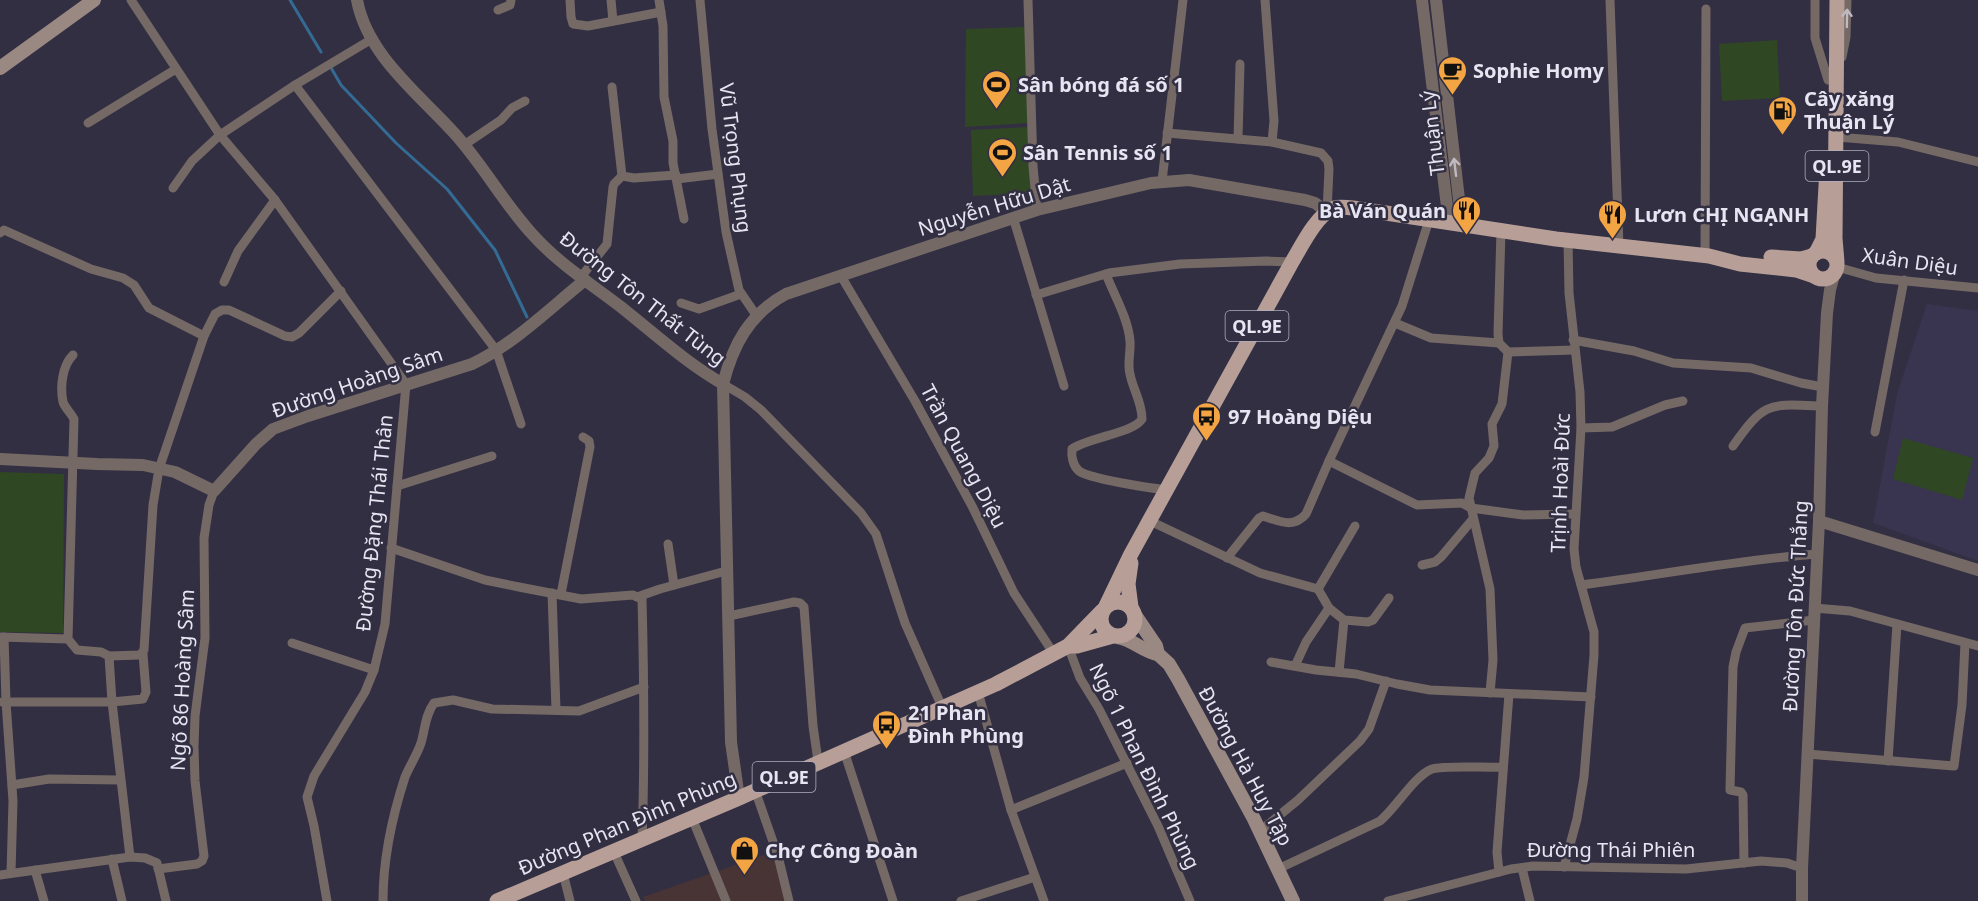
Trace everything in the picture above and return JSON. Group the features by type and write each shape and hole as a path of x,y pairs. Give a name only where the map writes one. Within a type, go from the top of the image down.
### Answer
{"main road":[{"path":"0,68 94,0"},
{"name":"QL.9E","path":"1828,0 1837,137 1836,267"},
{"name":"QL.9E","path":"1814,254 1821,244 1824,233 1837,0"},
{"path":"1327,212 1336,208 1347,208 1568,240 1707,255 1741,254 1801,258 1828,252 1836,267 1828,278 1816,277 1796,270 1740,264 1707,255"},
{"name":"QL.9E","path":"1104,609 1131,554 1292,262 1308,235 1327,212"},
{"path":"1814,254 1809,264 1811,273 1816,277"},
{"name":"QL.9E","path":"1131,554 1128,584 1133,611"},
{"path":"1119,602 1133,611 1135,622 1131,631 1126,635 1115,636 1107,633 1101,624 1104,609 1119,602"},
{"name":"Đường Phan Đình Phùng","path":"1061,650 1104,609"},
{"name":"Đường Hà Huy Tập","path":"1133,611 1156,646 1158,654 1169,664 1178,679 1260,831 1293,901"},
{"name":"Đường Phan Đình Phùng","path":"497,901 739,798 978,692 1061,650 1115,636"},
{"name":"Đường Hà Huy Tập","path":"1115,636 1133,641 1151,653 1158,654"}],"street":[{"path":"131,0 220,135 275,200 405,384"},
{"name":"Đường Tôn Thất Tùng","path":"357,0 365,27 384,57 464,145 532,235 558,260 693,366 723,384 731,742 739,798"},
{"path":"498,10 510,5 511,0"},
{"path":"570,0 573,24 588,26 661,12"},
{"path":"611,0 613,21"},
{"path":"659,0 664,97 684,219"},
{"name":"Vũ Trọng Phụng","path":"700,0 726,232 741,294 756,315"},
{"path":"1028,0 1033,166 1037,210"},
{"path":"1162,181 1183,0"},
{"path":"1265,0 1274,121 1272,142"},
{"name":"Thuận Lý","path":"1422,0 1456,224"},
{"name":"Thuận Lý","path":"1436,0 1456,224"},
{"path":"1610,0 1619,246"},
{"path":"1815,0 1815,38 1833,74"},
{"path":"1833,74 1846,37 1847,0"},
{"path":"1706,9 1707,255"},
{"path":"173,188 197,156 220,135 295,85 372,39"},
{"path":"1238,139 1240,64"},
{"path":"88,123 176,69"},
{"path":"295,85 496,350 521,423"},
{"path":"612,87 622,176"},
{"path":"464,145 501,120 512,108 525,101"},
{"path":"1167,133 1272,142 1321,153 1328,161 1329,169 1327,212"},
{"path":"1837,137 1898,142 1978,162"},
{"path":"622,176 634,178 718,174"},
{"path":"583,278 607,244 613,187 622,176"},
{"name":"Nguyễn Hữu Dật","path":"723,384 729,358 756,315 768,304 786,294 1037,210 1162,181 1189,180 1305,200 1315,203 1327,212"},
{"path":"224,282 238,251 275,200"},
{"path":"1013,217 1064,386"},
{"path":"1227,558 1259,518 1263,516 1292,524 1301,520 1306,514 1395,323 1429,220"},
{"path":"1499,343 1501,231"},
{"path":"2,232 92,269 123,278 134,285 149,308 204,336"},
{"name":"Trịnh Hoài Đức","path":"1564,867 1577,819 1584,777 1594,632 1574,549 1581,428 1580,392 1569,293 1568,240"},
{"path":"1036,295 1092,277 1180,264 1212,261 1292,262"},
{"path":"1827,313 1836,267"},
{"name":"Xuân Diệu","path":"1836,267 1876,278 1978,288"},
{"path":"1106,274 1127,326 1130,342 1128,366 1142,406 1142,419 1134,428 1119,430 1078,445 1072,449 1073,461 1079,471 1094,476 1167,490"},
{"name":"Trần Quang Diệu","path":"841,276 915,401 973,508 1014,593 1061,650"},
{"path":"1816,277 1825,290 1827,313"},
{"name":"Đường Hoàng Sâm","path":"214,491 256,444 273,429 472,364 496,350 583,278"},
{"path":"1875,432 1904,280"},
{"path":"3,702 112,702 145,698 143,654 153,505 159,469 204,336 215,314 228,310 291,337 299,333 341,291"},
{"path":"681,303 699,309 741,294"},
{"name":"Đường Tôn Đức Thắng","path":"1802,901 1827,313"},
{"path":"1395,323 1431,338 1499,343 1508,352"},
{"path":"1508,352 1574,345 1634,351 1673,363 1750,368 1801,383 1824,387"},
{"path":"1490,693 1493,660 1490,589 1469,498 1475,473 1489,458 1494,446 1492,424 1502,404 1508,352"},
{"path":"73,356 68,360 64,371 63,403 74,419 68,639 77,650 101,652 109,656 143,654"},
{"name":"Đường Đặng Thái Thân","path":"327,901 307,797 314,776 365,692 374,670 385,624 405,384"},
{"path":"723,384 761,410 870,525 876,534 909,636 942,707"},
{"path":"1581,428 1612,427 1654,409 1683,401"},
{"path":"1733,446 1748,425 1772,406 1822,406"},
{"path":"556,710 557,594 590,447 589,441 583,437"},
{"path":"398,486 492,456"},
{"path":"0,459 143,465 175,472 214,491"},
{"path":"1329,461 1417,505 1461,503 1471,508 1523,514 1575,514"},
{"name":"Ngõ 86 Hoàng Sâm","path":"158,869 197,864 204,856 195,781 194,747 195,716 205,638 204,538 209,505 214,491"},
{"path":"1422,565 1441,557 1473,519"},
{"path":"1150,520 1260,573 1318,589 1329,608 1344,620 1368,622 1373,620 1389,598"},
{"path":"1819,521 1978,570"},
{"path":"1318,589 1355,526"},
{"path":"668,544 674,585"},
{"path":"391,548 485,580 581,599 633,596 642,598 645,760 642,840"},
{"path":"1581,585 1764,558 1817,554"},
{"path":"637,597 726,571"},
{"path":"729,616 794,602 800,603 804,608 818,761"},
{"path":"1295,666 1306,642 1329,608"},
{"path":"1744,862 1743,795 1741,792 1730,790 1733,667 1745,628 1814,614 1850,612 1978,646"},
{"path":"1339,672 1344,620"},
{"path":"1888,761 1897,624"},
{"path":"11,873 12,785 3,702 2,637 68,639"},
{"path":"292,643 374,670"},
{"path":"1807,754 1954,766 1962,705 1965,643"},
{"name":"Ngõ 1 Phan Đình Phùng","path":"1061,650 1099,709 1158,826 1190,901"},
{"path":"109,656 120,780 130,858"},
{"path":"1271,662 1356,674 1430,690 1591,697"},
{"path":"1260,831 1298,800 1360,741 1369,729 1386,681"},
{"path":"383,901 388,842 405,779 421,742 431,707 439,702 453,700 503,710 579,711 644,687"},
{"path":"978,692 1011,810 1044,901"},
{"path":"1499,872 1497,852 1509,694"},
{"path":"844,751 893,901"},
{"path":"1011,810 1126,763"},
{"path":"1278,869 1380,821 1415,782 1432,769 1502,767"},
{"path":"12,785 49,779 120,780"},
{"path":"755,790 778,856 789,901"},
{"path":"692,818 726,901"},
{"path":"614,852 636,901"},
{"path":"0,875 111,859 151,859 157,863 166,901"},
{"path":"111,859 122,901"},
{"name":"Đường Thái Phiên","path":"1388,901 1522,868 1686,869 1761,861 1787,863 1802,868"},
{"path":"1522,868 1530,901"},
{"path":"35,870 44,901"},
{"path":"563,873 570,901"},
{"path":"961,901 1035,877"}],"shaded area":[{"path":"1927,304 1978,311 1978,561 1873,523 1897,394"},
{"name":"Chợ Công Đoàn","path":"773,852 790,901 645,901 643,897"}],"green space":[{"path":"1026,27 1029,123 965,127 966,29"},
{"path":"1777,40 1780,98 1722,101 1719,44"},
{"path":"1029,127 1031,193 973,196 971,130"},
{"path":"1903,438 1973,458 1962,500 1893,479"},
{"path":"0,472 64,474 63,633 0,632"}],"waterway":[{"path":"290,0 321,52"},
{"path":"330,66 341,85 396,143 447,189 495,250 527,317"}],"place":[{"name":"Sophie Homy","path":"1452,96"},
{"name":"Sân bóng đá số 1","path":"997,110"},
{"name":"Cây xăng Thuận Lý","path":"1783,136"},
{"name":"Sân Tennis số 1","path":"1002,178"},
{"name":"Bà Ván Quán","path":"1467,236"},
{"name":"Lươn CHỊ NGẠNH","path":"1613,240"},
{"name":"97 Hoàng Diệu","path":"1207,442"},
{"name":"21 Phan Đình Phùng","path":"887,750"},
{"name":"Chợ Công Đoàn","path":"744,876"}]}
